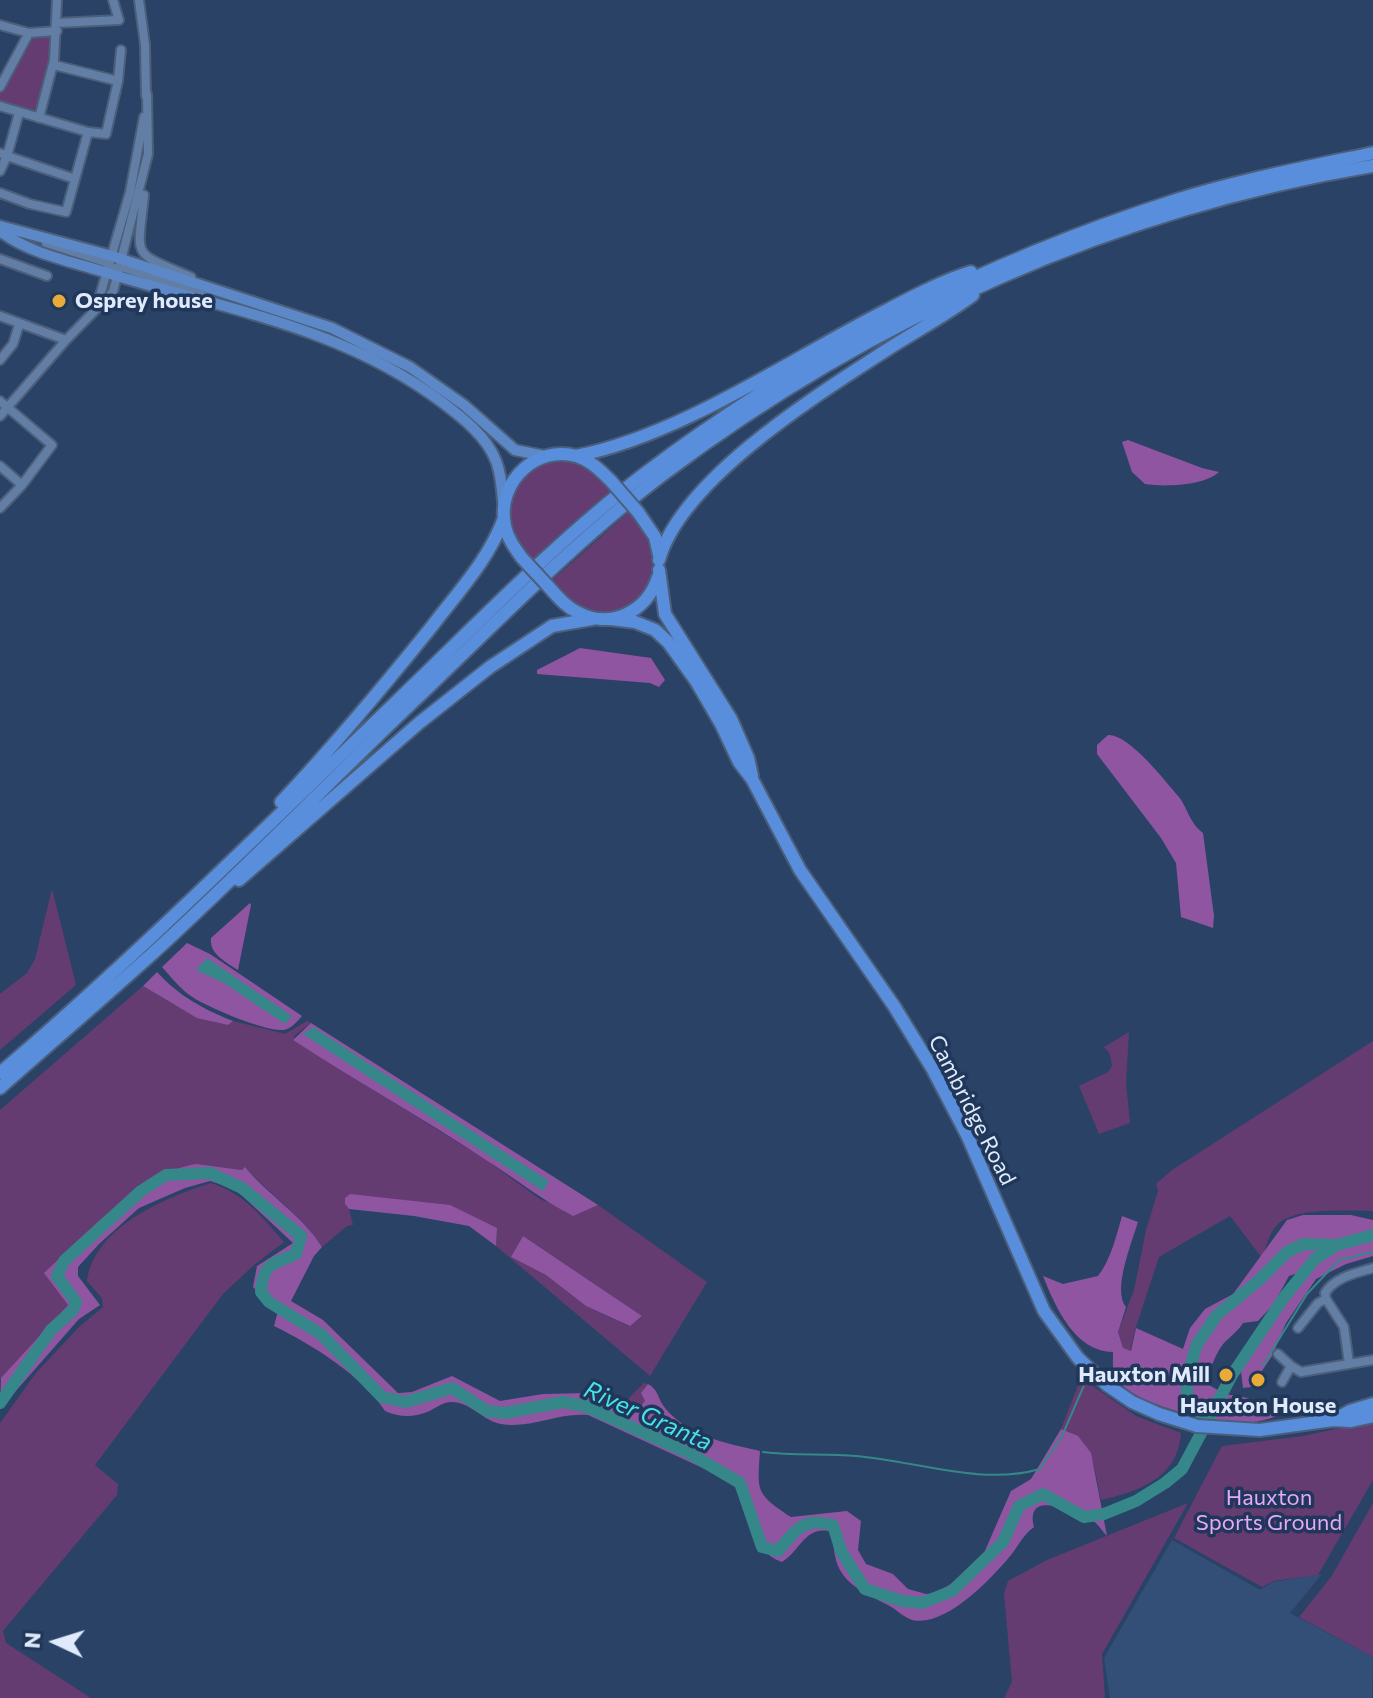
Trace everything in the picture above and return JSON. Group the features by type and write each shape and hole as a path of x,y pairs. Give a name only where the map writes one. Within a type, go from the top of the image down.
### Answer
{"highway":[{"path":"592,619 573,610 548,586 510,540 504,504 517,475 532,463 545,456 576,456 610,449 666,426 898,304 957,277 1180,199 1269,175 1373,153"},
{"path":"0,1088 153,953 484,633 623,506 712,439 792,386 895,329 990,282 1083,243 1243,193 1373,166"},
{"path":"0,1073 66,1017 499,602 641,477 718,420 792,373 1014,259"},
{"path":"215,894 240,880 419,723 490,667 552,626 611,619 634,611 655,586 669,535 709,483 816,397 960,305 990,282"},
{"path":"576,456 598,468 638,512 655,537 659,565"},
{"path":"244,848 266,817 382,689 454,598 491,548 504,518"},
{"name":"Cambridge Road","path":"659,565 665,614 731,719 748,758 752,779"},
{"name":"Cambridge Road","path":"611,619 647,625 668,642 709,702 800,870 894,1006 932,1068 968,1137 1033,1289 1053,1327 1078,1358 1107,1385 1143,1408 1184,1423 1211,1428 1260,1430 1333,1420"},
{"path":"1333,1420 1373,1404"},
{"path":"1333,1420 1351,1421 1373,1416"}],"main road":[{"path":"0,228 39,250 219,290 332,328 391,356 445,391 515,450 545,456"},
{"path":"0,228 13,229 213,304 254,312 368,356 423,388 484,440 500,473 504,504"}],"street":[{"path":"39,118 54,65 57,0"},
{"path":"0,25 29,33 119,20 113,0"},
{"path":"139,0 145,45 148,154 138,238 141,251 153,261 219,290"},
{"path":"0,87 29,33"},
{"path":"0,106 88,132 106,134 118,81 121,50"},
{"path":"54,65 118,81"},
{"path":"115,269 147,94"},
{"path":"0,171 19,113"},
{"path":"0,193 66,212 88,132"},
{"path":"0,416 4,404 96,310 115,269 148,154"},
{"path":"4,155 75,179"},
{"path":"0,259 47,276"},
{"path":"0,316 66,340"},
{"path":"0,360 13,344 19,325"},
{"path":"0,508 52,445 4,404"},
{"path":"0,466 22,485"},
{"path":"1349,1364 1344,1327 1325,1293 1329,1285 1343,1277 1373,1268"},
{"path":"1298,1328 1318,1303 1326,1299"},
{"path":"1278,1354 1301,1372 1373,1360"},
{"path":"1282,1382 1291,1366"}],"shaded area":[{"path":"1128,440 1219,472 1194,483 1145,484 1132,472 1122,442"},
{"path":"580,648 651,658 665,680 659,687 650,683 537,674 537,670"},
{"path":"1108,735 1126,742 1146,760 1179,797 1203,833 1213,928 1181,917 1176,863 1161,838 1097,754 1097,745"},
{"path":"250,903 238,970 216,953 211,938"},
{"path":"187,943 210,954 302,1016 288,1029 273,1029 234,1017 188,994 162,967"},
{"path":"207,958 292,1016 285,1024 224,983 196,970"},
{"path":"157,972 192,1001 233,1021 228,1025 197,1018 143,986"},
{"path":"311,1023 598,1205 573,1216 293,1040"},
{"path":"313,1027 549,1181 543,1191 303,1034"},
{"path":"197,1164 242,1170 245,1167 305,1225 322,1247 314,1256 291,1301 323,1320 398,1393 412,1392 452,1376 500,1401 543,1394 591,1393 607,1404 634,1414 645,1401 641,1393 648,1384 665,1408 685,1426 709,1437 760,1451 759,1484 771,1503 791,1517 847,1511 861,1521 858,1550 866,1564 893,1574 908,1589 926,1594 936,1593 959,1579 984,1553 1011,1491 1031,1479 1061,1429 1078,1436 1091,1453 1107,1536 1095,1522 1076,1513 1054,1506 1037,1508 1033,1515 1034,1527 980,1588 939,1616 912,1620 848,1580 834,1553 832,1532 809,1535 782,1562 763,1549 757,1539 735,1483 588,1415 512,1425 494,1422 457,1403 447,1403 411,1416 385,1411 350,1373 274,1326 278,1311 253,1287 257,1266 293,1243 235,1189 210,1181 139,1208 99,1244 78,1267 78,1276 100,1305 79,1319 0,1409 1,1378 68,1305 44,1273 135,1192 176,1169"},
{"path":"350,1194 450,1205 497,1228 496,1246 469,1226 349,1209 345,1198"},
{"path":"1303,1215 1351,1215 1373,1220 1373,1256 1346,1264 1316,1279 1286,1323 1272,1356 1251,1387 1243,1388 1241,1371 1235,1361 1251,1349 1255,1332 1283,1306 1300,1283 1301,1272 1289,1276 1273,1305 1258,1321 1243,1323 1223,1344 1207,1372 1198,1379 1225,1394 1248,1398 1264,1411 1277,1416 1264,1420 1241,1423 1211,1419 1173,1410 1124,1387 1113,1368 1113,1352 1088,1345 1078,1337 1061,1315 1043,1276 1063,1284 1098,1276 1110,1255 1122,1216 1138,1222 1122,1278 1122,1299 1126,1307 1118,1332 1123,1348 1131,1351 1136,1328 1183,1349 1190,1328 1205,1309 1233,1294 1287,1220"},
{"path":"523,1236 642,1316 630,1326 586,1306 546,1275 511,1257"},
{"path":"1172,1540 1260,1590 1273,1582 1322,1574 1290,1613 1373,1657 1372,1698 1110,1698 1104,1658"}],"green space":[{"path":"30,36 51,37 54,46 39,106 31,112 0,104 0,93"},
{"path":"560,460 587,465 616,492 536,563 521,547 512,530 510,503 522,480 532,471"},
{"path":"630,511 646,530 656,553 652,582 644,594 620,610 590,613 576,608 550,582"},
{"path":"52,889 76,985 0,1050 0,994 27,973 35,959"},
{"path":"143,986 194,1014 228,1025 233,1021 285,1034 307,1021 311,1023 293,1040 485,1159 541,1200 556,1204 568,1214 598,1205 707,1282 650,1376 496,1246 497,1228 478,1220 345,1204 353,1225 347,1226 322,1247 305,1225 246,1168 197,1164 125,1201 45,1272 68,1305 0,1380 0,1110","holes":["523,1236 642,1316 629,1326 586,1306 546,1275 511,1257"]},
{"path":"1129,1032 1126,1083 1130,1123 1099,1134 1079,1086 1108,1072 1112,1063 1104,1047"},
{"path":"1373,1041 1373,1211 1310,1212 1286,1219 1272,1232 1262,1258 1230,1216 1159,1257 1130,1352 1123,1348 1118,1332 1134,1290 1146,1230 1158,1191 1156,1184 1172,1170"},
{"path":"211,1183 243,1200 284,1242 223,1294 95,1465 118,1484 117,1495 3,1631 6,1643 91,1698 0,1698 0,1423 36,1373 79,1327 103,1307 102,1298 87,1281 103,1245 135,1217 154,1206"},
{"path":"1081,1378 1136,1416 1181,1433 1173,1461 1165,1472 1143,1487 1101,1500 1087,1449 1061,1429"},
{"path":"644,1383 648,1384 641,1393 645,1401 634,1414 623,1412 596,1394 621,1406"},
{"name":"Hauxton Sports Ground","path":"1373,1421 1373,1480 1318,1575 1274,1581 1262,1587 1174,1538 1222,1446 1303,1436"},
{"path":"1188,1503 1102,1654 1105,1698 1004,1698 1012,1682 1004,1594 1008,1581 1047,1560"},
{"path":"1373,1503 1373,1657 1299,1617 1331,1577"}],"waterway":[{"name":"River Granta","path":"0,1403 51,1330 73,1310 76,1302 57,1276 64,1261 141,1191 166,1175 210,1173 242,1188 301,1236 296,1254 274,1263 266,1270 261,1292 269,1302 321,1334 382,1397 406,1402 452,1388 487,1411 505,1413 563,1402 585,1406 689,1453 740,1483 762,1547 778,1551 807,1524 833,1525 841,1551 865,1589 902,1601 922,1603 952,1591 1003,1542 1019,1506 1043,1494 1084,1517 1104,1514 1136,1501 1165,1483 1182,1469 1232,1375 1285,1296 1315,1259 1337,1245 1373,1235"},
{"name":"River Granta","path":"1210,1414 1199,1412 1188,1398 1186,1381 1197,1344 1217,1315 1287,1252 1304,1244 1337,1245"},
{"path":"1263,1365 1307,1294 1339,1260 1373,1252"},
{"path":"763,1452 856,1456 972,1474 1018,1474 1040,1469 1062,1436 1085,1383"}],"place":[{"name":"Osprey house","path":"59,301"},
{"name":"Hauxton Mill","path":"1226,1375"},
{"name":"Hauxton House","path":"1258,1380"}]}
